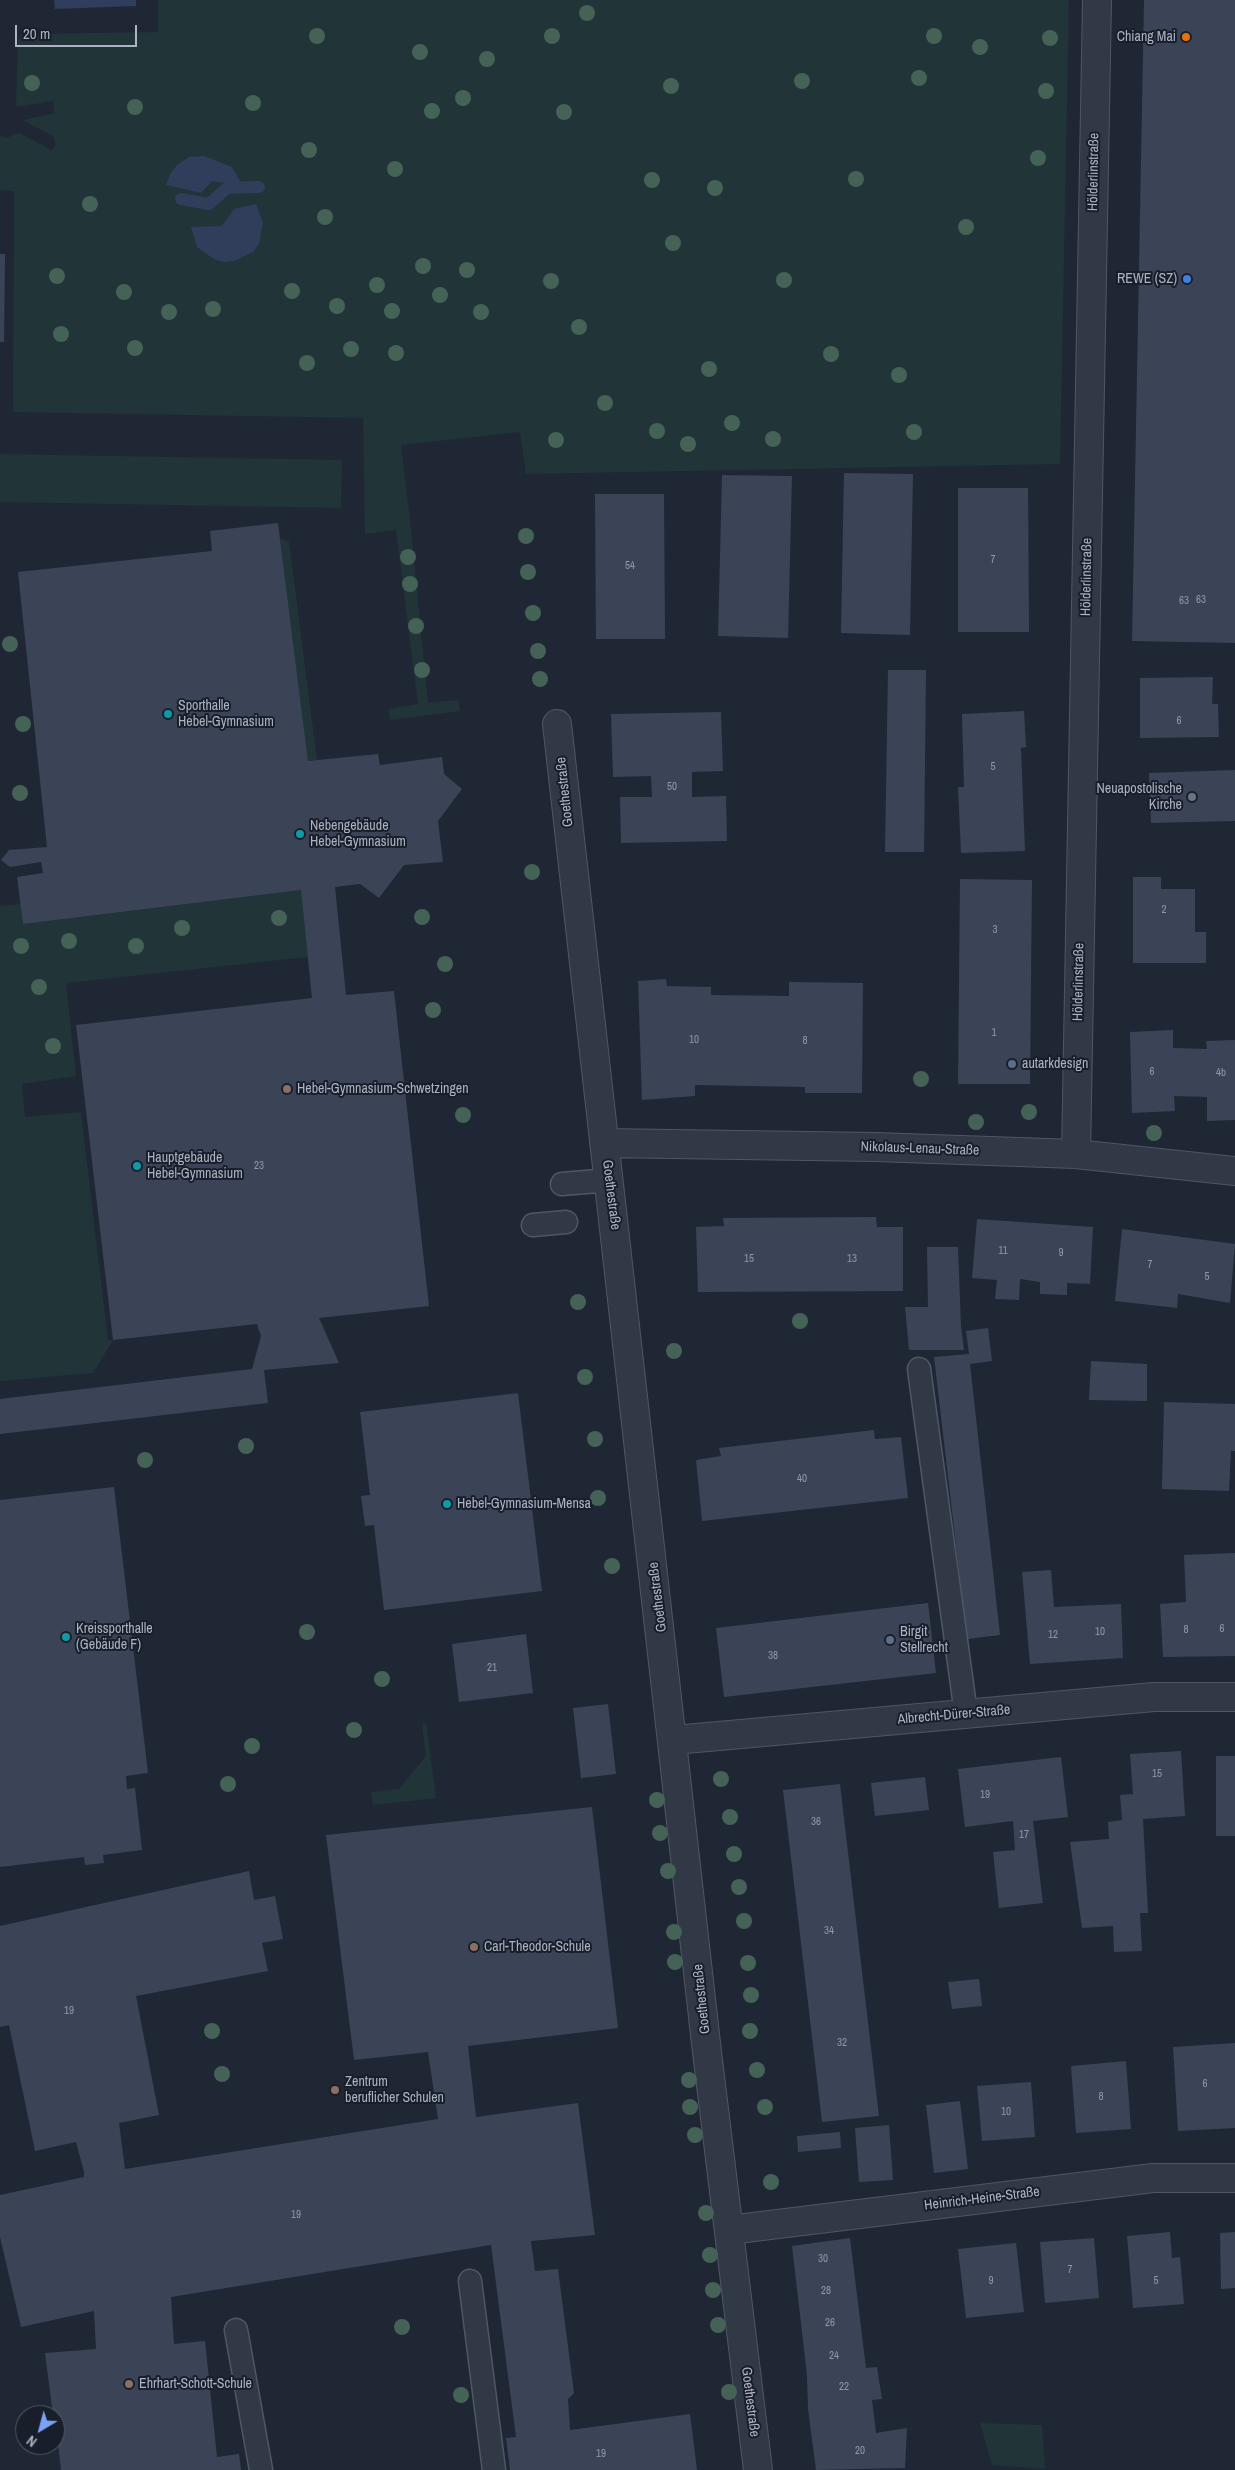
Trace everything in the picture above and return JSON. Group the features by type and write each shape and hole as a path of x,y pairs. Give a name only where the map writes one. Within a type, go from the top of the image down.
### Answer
{"street":[{"name":"Hölderlinstraße","path":"1076,1154 1097,0"},
{"name":"Goethestraße","path":"557,724 758,2470"},
{"name":"Nikolaus-Lenau-Straße","path":"604,1143 875,1147 1076,1154 1235,1171"},
{"name":"Albrecht-Dürer-Straße","path":"674,1740 1154,1697 1235,1697"},
{"name":"Heinrich-Heine-Straße","path":"729,2230 1153,2178 1235,2178"}],"lane":[{"path":"562,1184 610,1180"},
{"path":"533,1225 566,1222"},
{"path":"919,1369 966,1714"},
{"path":"470,2281 494,2470"},
{"path":"236,2330 261,2470"}],"green space":[{"path":"158,0 1069,0 1060,464 526,474 520,432 401,445 428,703 458,700 460,711 390,720 388,709 418,704 396,530 365,534 363,418 13,412 14,191 0,190 0,136 6,138 19,133 52,150 55,146 54,137 23,120 54,113 53,101 16,107 18,40 25,34 158,32"},
{"path":"0,454 342,460 341,508 0,502"},
{"path":"280,538 289,542 317,760 308,761"},
{"path":"301,890 308,957 66,983 76,1076 22,1084 25,1117 81,1112 108,1340 113,1340 93,1373 0,1381 0,906 21,904 23,924"},
{"path":"426,1723 436,1798 373,1805 371,1792 399,1789 426,1756 422,1725"},
{"path":"980,2423 1042,2425 1045,2469 992,2465"}],"water":[{"path":"54,0 136,0 136,6 55,9"},
{"path":"204,156 232,167 243,186 212,181 201,193 166,185 170,174 177,165 189,157"},
{"path":"256,204 263,223 259,244 253,252 234,261 224,262 214,259 197,247 191,227 222,226 234,209"}],"building":[{"name":"REWE (SZ)","path":"1144,0 1235,0 1235,643 1132,641"},
{"path":"0,254 5,254 4,342 0,342"},
{"path":"844,473 913,474 910,635 841,633"},
{"path":"722,475 792,476 788,638 718,636"},
{"path":"958,488 1028,488 1029,632 958,632"},
{"path":"595,494 664,494 665,639 596,639"},
{"path":"278,523 308,761 378,754 380,765 442,757 444,774 462,789 438,821 443,862 404,865 379,898 360,884 335,887 346,995 394,991 429,1306 319,1318 339,1363 264,1370 268,1403 0,1434 0,1399 252,1369 261,1336 257,1324 113,1340 76,1025 312,998 301,890 23,924 17,877 43,873 41,862 10,867 1,860 9,850 47,847 18,572 212,551 210,531"},
{"path":"888,670 926,670 924,852 885,852"},
{"path":"1213,677 1212,704 1218,704 1219,737 1140,738 1140,678"},
{"path":"1024,711 1026,747 1021,748 1025,851 961,853 958,787 964,787 962,714"},
{"path":"721,712 723,771 692,772 692,797 726,796 727,841 621,843 620,797 652,797 651,776 613,777 611,714"},
{"name":"Neuapostolische Kirche","path":"1235,770 1235,821 1151,823 1149,773"},
{"path":"1133,877 1161,877 1161,889 1195,889 1195,932 1206,932 1206,963 1133,963"},
{"path":"960,879 1032,880 1030,1084 958,1084"},
{"path":"666,979 667,986 711,987 711,995 789,996 789,982 863,983 862,1093 805,1093 805,1087 695,1085 695,1096 642,1100 638,981"},
{"path":"1173,1030 1173,1048 1207,1049 1206,1041 1235,1040 1235,1120 1207,1121 1207,1097 1174,1096 1175,1111 1132,1113 1130,1032"},
{"path":"876,1217 877,1227 903,1227 903,1291 698,1292 696,1227 724,1226 723,1218"},
{"path":"977,1219 1093,1227 1090,1284 1067,1283 1067,1295 1040,1294 1040,1282 1020,1279 1019,1300 995,1299 997,1280 972,1278"},
{"path":"1122,1229 1235,1244 1230,1303 1178,1294 1177,1308 1115,1301"},
{"path":"927,1247 958,1247 961,1327 964,1350 909,1350 905,1307 928,1307"},
{"path":"988,1328 992,1361 970,1364 1000,1635 967,1639 934,1357 969,1354 966,1331"},
{"path":"1091,1361 1147,1364 1147,1401 1089,1400"},
{"name":"Hebel-Gymnasium-Mensa","path":"518,1393 542,1591 384,1610 374,1525 365,1526 361,1496 370,1495 360,1412"},
{"path":"1164,1402 1235,1404 1235,1451 1231,1451 1229,1491 1162,1489"},
{"path":"874,1430 875,1439 901,1437 908,1498 702,1521 696,1460 721,1456 719,1448"},
{"name":"Kreissporthalle (Gebäude F)","path":"114,1487 148,1773 126,1776 127,1789 135,1788 142,1850 103,1855 104,1863 85,1865 84,1857 0,1867 0,1500"},
{"path":"1235,1553 1235,1656 1163,1657 1160,1604 1186,1602 1184,1555"},
{"path":"1051,1570 1054,1607 1121,1604 1123,1658 1030,1664 1022,1572"},
{"path":"928,1603 936,1673 724,1697 716,1628"},
{"path":"526,1634 533,1693 459,1702 452,1644"},
{"path":"608,1704 616,1774 581,1778 573,1708"},
{"path":"1181,1751 1185,1816 1143,1819 1148,1913 1140,1913 1142,1951 1114,1952 1113,1926 1082,1928 1070,1842 1109,1839 1108,1822 1122,1820 1120,1795 1133,1794 1130,1754"},
{"path":"1216,1756 1235,1756 1235,1836 1216,1836"},
{"path":"1061,1757 1068,1817 1033,1821 1043,1903 999,1908 993,1852 1015,1850 1013,1821 965,1827 958,1769"},
{"path":"925,1777 929,1810 875,1816 871,1783"},
{"path":"840,1784 879,2116 822,2122 783,1790"},
{"path":"592,1807 618,2028 468,2046 476,2117 578,2103 595,2235 531,2241 535,2271 558,2269 574,2393 568,2399 570,2430 690,2414 697,2470 510,2470 506,2438 516,2437 491,2245 171,2297 174,2344 205,2341 217,2457 239,2454 241,2470 61,2470 59,2455 65,2455 65,2405 52,2405 45,2353 96,2349 94,2311 21,2327 0,2237 0,2195 84,2177 84,2172 76,2142 35,2151 9,2025 0,2027 0,1926 249,1871 254,1900 275,1896 283,1939 262,1943 268,1971 136,1996 159,2115 119,2123 125,2169 438,2119 428,2052 354,2060 326,1835"},
{"path":"979,1979 982,2006 952,2009 948,1982"},
{"path":"1235,2043 1235,2128 1178,2131 1173,2047"},
{"path":"1126,2061 1131,2129 1076,2133 1071,2066"},
{"path":"1031,2082 1035,2137 982,2141 977,2086"},
{"path":"960,2101 968,2169 934,2173 926,2105"},
{"path":"889,2125 893,2180 859,2182 855,2128"},
{"path":"840,2132 841,2148 798,2152 797,2136"},
{"path":"1170,2232 1172,2258 1180,2257 1184,2304 1133,2308 1127,2236"},
{"path":"1235,2232 1235,2288 1221,2289 1220,2233"},
{"path":"850,2238 866,2368 877,2367 882,2399 872,2400 876,2433 907,2428 905,2468 816,2470 792,2246"},
{"path":"1094,2238 1099,2298 1045,2303 1040,2242"},
{"path":"1016,2243 1024,2312 966,2318 958,2249"}],"waterway":[{"path":"181,199 209,204 227,188 259,187"}],"place":[{"name":"Chiang Mai","path":"1186,37"},
{"name":"REWE (SZ)","path":"1187,279"},
{"name":"Sporthalle Hebel-Gymnasium","path":"168,714"},
{"name":"Neuapostolische Kirche","path":"1192,797"},
{"name":"Nebengebäude Hebel-Gymnasium","path":"300,834"},
{"name":"autarkdesign","path":"1012,1064"},
{"name":"Hebel-Gymnasium-Schwetzingen","path":"287,1089"},
{"name":"Hauptgebäude Hebel-Gymnasium","path":"137,1166"},
{"name":"Hebel-Gymnasium-Mensa","path":"447,1504"},
{"name":"Kreissporthalle (Gebäude F)","path":"66,1637"},
{"name":"Birgit Stellrecht","path":"890,1640"},
{"name":"Carl-Theodor-Schule","path":"474,1947"},
{"name":"Zentrum beruflicher Schulen","path":"335,2090"},
{"name":"Ehrhart-Schott-Schule","path":"129,2384"}]}
